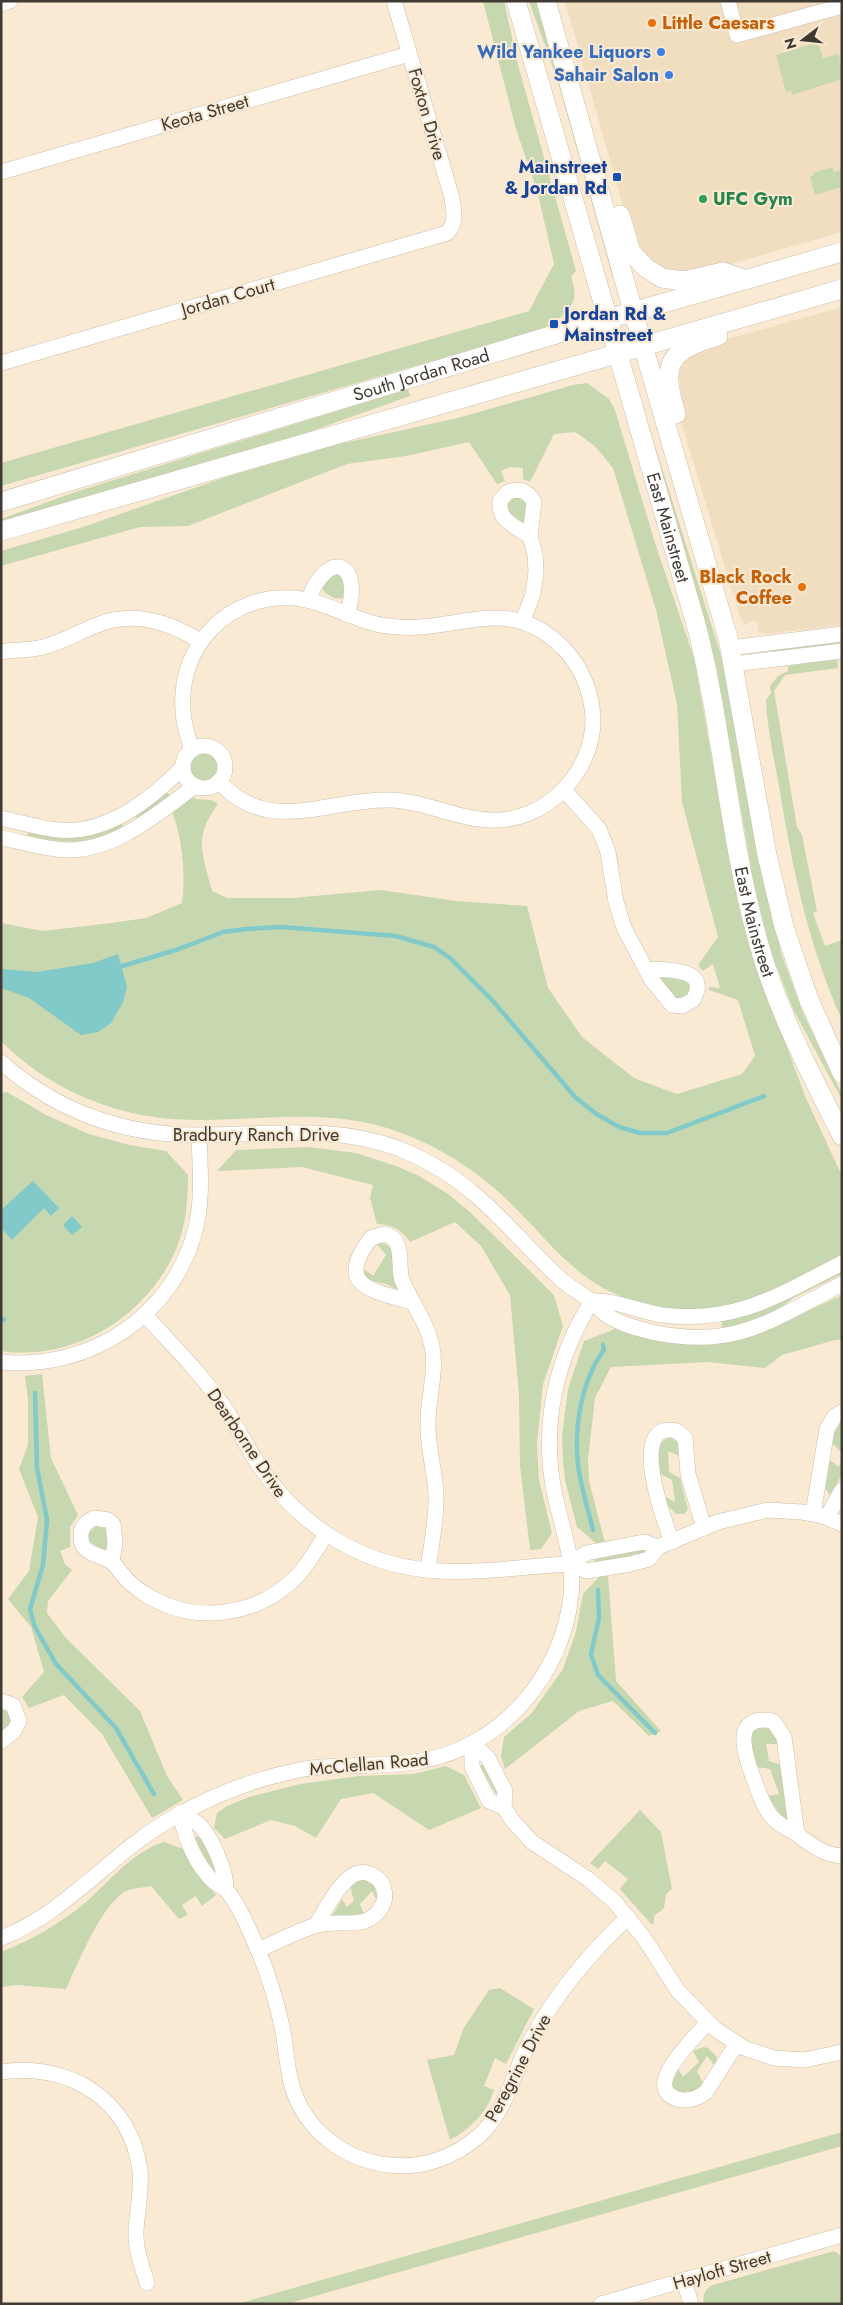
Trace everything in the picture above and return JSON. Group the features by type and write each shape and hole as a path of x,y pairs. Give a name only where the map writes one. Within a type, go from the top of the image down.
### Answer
{"main road":[{"name":"East Mainstreet","path":"516,1 700,641 744,884 758,942 785,1019 842,1136"},
{"name":"East Mainstreet","path":"546,1 642,345 696,526 732,656 767,855 784,927 808,1000 842,1073"},
{"path":"591,162 613,192 631,252 646,268 662,278 676,281 700,278 723,272 746,280"},
{"name":"South Jordan Road","path":"1,502 606,319 842,252"},
{"name":"South Jordan Road","path":"1,531 842,289"},
{"path":"696,526 701,496 670,395 668,378 670,365 684,349 704,340 759,324 777,307"}],"street":[{"path":"1,4 10,1"},
{"name":"Foxton Drive","path":"394,1 452,198 455,219 453,227"},
{"path":"728,1 737,36 842,6"},
{"name":"Keota Street","path":"1,172 410,54"},
{"name":"Jordan Court","path":"1,363 438,236 447,233 453,227"},
{"path":"523,621 533,594 536,572 535,554 530,536"},
{"path":"308,600 314,584 324,572 332,567 346,570 352,582 353,599 347,616"},
{"path":"192,750 184,721 182,701 185,678 200,641 220,620 243,606 276,598 308,600 347,616 384,626 411,628 441,626 484,617 523,621 543,631 564,650 581,673 589,694 593,718 590,742 580,768 564,790 524,815 490,820 413,802 390,800 354,802 301,812 282,813 260,808 238,799 220,781"},
{"path":"4,646 44,647 99,624 124,618 138,618 164,623 200,641"},
{"path":"732,656 842,634"},
{"path":"732,656 842,651"},
{"path":"205,746 217,751 224,763 223,776 220,781 210,787 195,786 187,780 183,767 184,760 192,750 205,746"},
{"path":"1,818 70,831 97,825 125,813 162,787 183,767"},
{"path":"1,838 42,847 76,849 116,839 195,786"},
{"path":"564,790 598,829 608,852 619,915 636,953 646,969"},
{"path":"125,813 135,828"},
{"path":"17,841 21,822"},
{"name":"Bradbury Ranch Drive","path":"1,1062 52,1099 96,1119 141,1131 199,1135 327,1133 367,1139 400,1150 430,1163 472,1192 550,1270 592,1301 605,1314 637,1328 678,1336 709,1337 745,1331 766,1325 842,1284"},
{"path":"1,1362 40,1363 74,1356 113,1339 145,1315 170,1285 189,1251 200,1202 199,1135"},
{"path":"412,1302 368,1289 359,1281 357,1274 359,1260 371,1238 384,1234 394,1240 400,1251 400,1273 412,1302 426,1324 434,1359 428,1406 428,1439 436,1495 428,1570"},
{"path":"592,1301 610,1301 629,1308 662,1314 714,1316 737,1312 762,1303 842,1263"},
{"name":"McClellan Road","path":"1,1938 46,1916 73,1896 124,1851 180,1813 231,1790 279,1775 326,1766 419,1762 438,1757 472,1743 513,1714 532,1692 550,1666 561,1640 569,1610 570,1564 551,1473 550,1428 556,1383 565,1351 575,1329 592,1301"},
{"name":"Dearborne Drive","path":"145,1315 217,1396 257,1464 274,1487 301,1515 326,1534 376,1559 407,1568 464,1572 570,1564"},
{"path":"820,1516 827,1429 834,1416 842,1412"},
{"path":"665,1545 651,1462 655,1437 664,1430 677,1431 685,1438 688,1474 704,1528"},
{"path":"820,1516 842,1490"},
{"path":"570,1564 586,1553 644,1542 665,1545 729,1518 767,1510 791,1510 820,1516 842,1524"},
{"path":"112,1562 135,1587 167,1606 194,1612 220,1613 257,1604 279,1592 307,1566 326,1534"},
{"path":"1,1701 13,1705 19,1721 14,1731 1,1742"},
{"path":"797,1834 784,1737 772,1721 759,1720 748,1727 742,1739 748,1764 761,1799 771,1817 781,1827 797,1834 815,1849 842,1856"},
{"path":"472,1743 472,1767 489,1801 504,1807 512,1820 532,1842 588,1879 628,1917 672,1983 708,2022 736,2044 753,2052 785,2060 815,2058 842,2052"},
{"name":"Peregrine Drive","path":"180,1813 187,1841 195,1856 207,1874 226,1890 258,1950 277,2005 292,2085 307,2116 324,2136 350,2154 382,2164 416,2165 441,2159 461,2150 493,2122 503,2104 528,2046 556,1998 596,1948 628,1917"},
{"path":"258,1950 316,1925 348,1924 369,1920 382,1906 385,1892 383,1885 377,1878 368,1873 355,1874 340,1888 316,1925"},
{"path":"708,2022 667,2071 664,2084 670,2095 686,2100 700,2097 706,2092 736,2044"},
{"path":"1,2072 37,2070 71,2078 101,2098 119,2117 133,2143 140,2172 136,2238 147,2283"},
{"name":"Hayloft Street","path":"601,2304 842,2235"},
{"path":"684,2280 691,2304"}],"shaded area":[{"path":"565,1 842,1 842,232 693,275 684,276 651,265 632,238"},
{"path":"842,307 842,625 766,634 757,631 759,624 753,620 745,625 740,617 678,412 683,403 678,372 684,364 685,356 717,342"}],"green space":[{"path":"483,1 504,1 518,65 576,271 571,277 574,294 571,306 567,311 550,327 1,486 1,463 529,311 554,264 538,194 516,129"},
{"path":"529,1 536,1 616,277 613,278 558,82"},
{"path":"818,42 823,58 839,54 842,79 792,95 791,90 786,92 776,55"},
{"path":"832,167 834,172 842,170 842,187 815,195 810,177 813,173"},
{"path":"587,383 609,399 615,410 656,546 694,658 733,878 749,945 805,1096 842,1176 842,1258 764,1297 743,1304 721,1308 686,1311 665,1309 634,1301 608,1291 587,1278 568,1262 514,1207 481,1177 443,1152 401,1133 360,1122 333,1118 280,1117 199,1120 172,1119 125,1111 102,1104 58,1085 38,1072 1,1041 1,923 43,931 146,918 182,903 184,880 182,856 172,811 194,797 196,799 211,800 218,804 205,826 202,836 203,855 212,891 227,898 292,898 381,890 456,901 527,906 548,988 582,1037 634,1078 677,1094 742,1074 755,1056 738,1000 709,990 709,987 720,988 713,964 703,971 698,965 718,937 682,802 677,704 656,610 613,468 595,446 575,432 554,434 530,482 523,479 523,468 510,467 501,471 505,481 497,484 469,442 406,456 347,464 188,526 140,527 1,566 1,551 83,527 226,477 339,444 458,418 573,385"},
{"path":"408,389 410,396 309,432 1,522 1,519 75,492"},
{"path":"641,402 725,668 759,860 782,956 803,1013 842,1094 842,1100 794,1011 771,952 754,885 716,664"},
{"path":"517,497 527,504 525,522 523,523 508,513 507,503"},
{"path":"340,575 347,585 343,598 331,596 322,588 329,576"},
{"path":"842,639 842,647 771,654 770,651 770,648"},
{"path":"837,658 838,668 785,675 774,691 797,827 802,835 817,911 813,913 825,946 842,940 842,1020 820,963 803,905 771,743 766,700 771,693 770,686 778,676 788,671 788,666"},
{"path":"204,753 215,757 219,768 215,779 204,783 193,779 189,768 193,757"},
{"path":"164,792 169,794 169,798 138,818 136,817 135,815"},
{"path":"121,823 124,827 112,833 100,838 76,842 26,836 30,831"},
{"path":"659,977 683,979 688,982 690,988 687,996 681,999 674,997"},
{"path":"7,1092 46,1115 89,1134 129,1145 166,1151 188,1175 188,1194 183,1230 177,1247 164,1271 148,1293 129,1313 106,1329 82,1341 56,1349 29,1352 1,1351 1,1093"},
{"path":"308,1147 356,1153 396,1166 419,1176 448,1194 471,1213 554,1295 563,1326 543,1384 537,1443 539,1480 552,1533 541,1549 530,1550 520,1465 519,1395 510,1295 481,1246 455,1222 410,1242 396,1228 377,1224 370,1198 373,1185 302,1167 217,1171 236,1150"},
{"path":"377,1244 386,1244 392,1250 392,1271 398,1290 386,1284 372,1281 365,1274 364,1269 373,1276 386,1255"},
{"path":"842,1270 842,1274 793,1298 768,1319 723,1328 721,1325 724,1319"},
{"path":"842,1295 842,1340 835,1340 782,1355 765,1368 708,1362 611,1367 595,1398 588,1459 589,1481 605,1543 597,1544 577,1527 565,1480 562,1436 568,1389 584,1341 615,1329 655,1341 700,1343 785,1322"},
{"path":"42,1374 51,1458 78,1515 70,1527 70,1547 60,1551 65,1564 72,1570 48,1601 47,1613 65,1637 140,1711 167,1776 183,1800 152,1818 102,1734 64,1695 29,1708 22,1697 44,1672 31,1627 8,1599 29,1571 38,1517 19,1469 28,1445 28,1400 25,1376"},
{"path":"842,1421 842,1453 832,1443 834,1429"},
{"path":"669,1437 679,1442 679,1456 668,1451 669,1472 680,1478 688,1510 684,1514 676,1514 666,1504 664,1496 675,1502 672,1480 659,1473 659,1444"},
{"path":"842,1458 842,1474 832,1493 829,1494 825,1488 830,1460 839,1467"},
{"path":"97,1526 108,1530 108,1551 105,1552 89,1541 88,1533"},
{"path":"646,1548 647,1554 596,1563 594,1559"},
{"path":"608,1575 616,1681 661,1731 649,1736 613,1701 579,1711 505,1769 501,1756 504,1737 531,1714 563,1669 576,1632 583,1594 600,1576"},
{"path":"1,1708 7,1709 12,1716 10,1726 1,1732"},
{"path":"762,1727 776,1733 778,1744 766,1744 769,1761 781,1765 788,1820 783,1819 768,1796 779,1794 770,1769 757,1767 749,1741 753,1731"},
{"path":"484,1763 498,1793 496,1794 480,1766"},
{"path":"446,1766 464,1775 481,1808 429,1830 373,1793 341,1799 316,1838 295,1826 271,1820 225,1839 214,1828 217,1813 227,1806 249,1797 300,1784 359,1776 414,1774"},
{"path":"640,1810 661,1832 672,1889 666,1894 664,1908 654,1916 654,1923 651,1924 620,1889 628,1879 605,1861 598,1869 590,1863"},
{"path":"197,1836 201,1838 221,1877 213,1873 194,1839"},
{"path":"164,1842 184,1849 203,1881 216,1895 202,1906 196,1896 182,1905 188,1915 179,1919 151,1886 124,1892 106,1910 98,1923 66,1989 17,1985 1,1987 1,1952 34,1937 65,1918 85,1903 142,1852"},
{"path":"359,1879 372,1882 378,1897 376,1899 372,1891 360,1904 364,1914 332,1916 342,1899 347,1907 354,1901 350,1886"},
{"path":"500,1988 534,2009 506,2064 495,2058 484,2086 494,2090 487,2106 471,2126 450,2140 427,2060 454,2055 463,2029 489,1990"},
{"path":"703,2047 708,2048 717,2057 715,2066 707,2056 697,2071 704,2085 693,2091 679,2092 672,2086 673,2074 678,2069 683,2077 699,2062 693,2051"},
{"path":"842,2132 842,2146 287,2304 237,2304"},
{"path":"834,2251 842,2256 842,2304 704,2304 703,2298 705,2293 713,2285"}],"water":[{"path":"118,954 127,987 123,1002 111,1023 98,1032 81,1035 29,998 1,988 1,969 37,972 93,963"},
{"path":"33,1181 59,1208 51,1216 44,1208 12,1240 1,1228 1,1210"},
{"path":"72,1216 82,1227 72,1235 63,1225"}],"waterway":[{"path":"116,968 179,949 223,932 246,929 281,927 396,936 434,947 450,958 492,1000 575,1097 595,1113 619,1127 640,1133 667,1133 764,1096"},
{"path":"593,1530 579,1473 577,1436 578,1421 585,1390 596,1362 604,1350 603,1345"},
{"path":"35,1393 37,1468 47,1520 43,1565 30,1609 35,1627 56,1664 116,1728 154,1794"},
{"path":"598,1590 599,1618 591,1654 598,1675 655,1733"}],"place":[{"name":"Little Caesars","path":"652,23"},
{"name":"Wild Yankee Liquors","path":"661,52"},
{"name":"Sahair Salon","path":"669,75"},
{"name":"Mainstreet & Jordan Rd","path":"617,177"},
{"name":"UFC Gym","path":"703,199"},
{"name":"Jordan Rd & Mainstreet","path":"554,324"},
{"name":"Black Rock Coffee","path":"802,587"}]}
